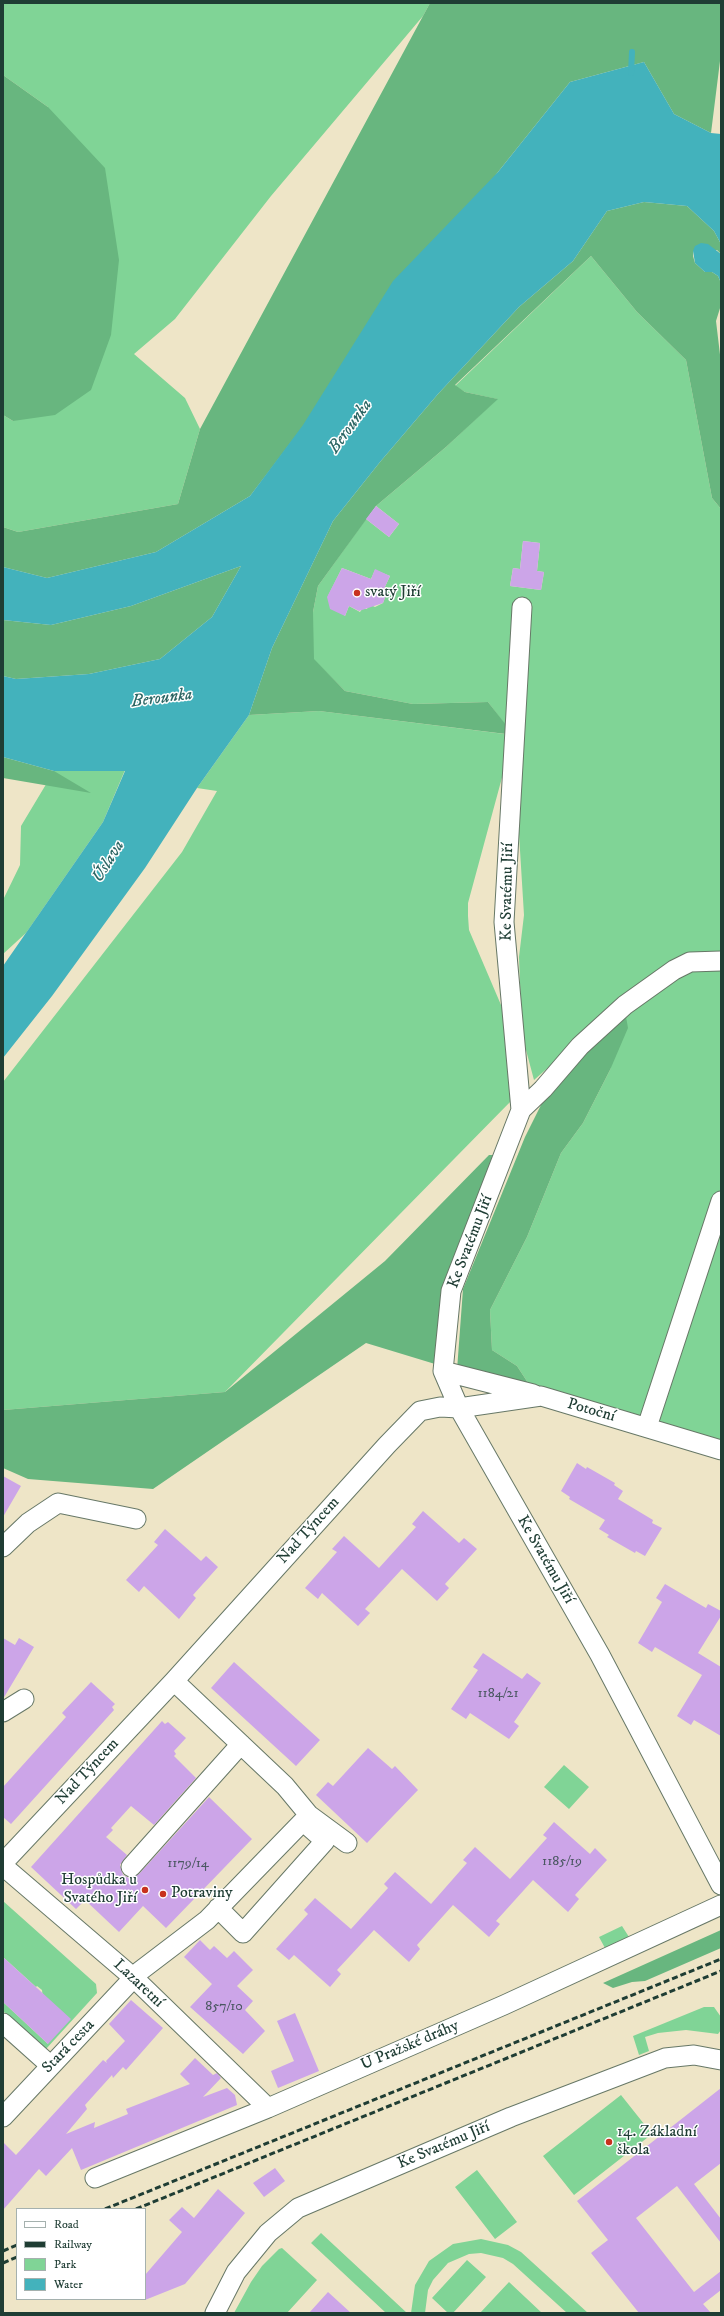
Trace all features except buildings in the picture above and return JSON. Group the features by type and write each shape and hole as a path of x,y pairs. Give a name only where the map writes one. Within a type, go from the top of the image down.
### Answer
{"street":[{"name":"Ke Svatému Jiří","path":"522,607 504,922 521,1110 452,1291 443,1371 459,1408 600,1655 721,1885"},
{"path":"521,1110 543,1089 580,1046 625,1005 674,970 690,962 721,961"},
{"path":"647,1427 721,1201"},
{"path":"443,1371 541,1396"},
{"name":"Potoční","path":"459,1408 541,1396 721,1450"},
{"name":"Nad Týncem","path":"3,1865 174,1681 387,1445 420,1411 440,1407 459,1408"},
{"path":"3,1546 28,1523 58,1503 136,1519"},
{"path":"174,1681 285,1786 306,1818 325,1841 243,1933 218,1908"},
{"path":"3,1712 24,1699"},
{"path":"131,1866 241,1744"},
{"path":"306,1818 347,1843"},
{"name":"Stará cesta","path":"3,2117 50,2066 135,1979 140,1971 206,1920 306,1818"},
{"name":"Lazaretní","path":"3,1865 135,1979 268,2108"},
{"name":"U Pražské dráhy","path":"95,2178 268,2108 517,2000 721,1905"},
{"path":"3,2023 50,2066"},
{"name":"Ke Svatému Jiří","path":"215,2313 236,2272 268,2233 298,2208 511,2118 665,2058 694,2055 721,2060"}],"green space":[{"path":"3,3 430,3 423,16 271,196 175,319 134,354 185,398 200,429 178,504 18,532 3,527 3,415 13,421 48,107 3,75"},
{"path":"430,3 721,3 721,53 711,133 674,114 644,62 570,82 498,172 250,496 156,552 47,578 3,567 3,527 18,532 178,504 200,429"},
{"path":"3,75 48,107 105,168 119,260 111,335 91,390 55,415 13,421 3,415"},
{"path":"644,202 687,206 714,231 721,244 721,254 717,250 693,251 693,256 695,263 705,272 712,272 718,276 721,283 721,305 716,321 721,363 721,509 712,498 686,360 637,312 591,256 455,385 465,392 498,399 446,447 376,506 318,586 313,612 314,659 345,691 413,704 488,702 514,735 319,711 249,715 272,648 333,521 380,462 438,394 519,307 573,261 607,211"},
{"path":"591,256 637,312 686,360 712,498 721,509 721,952 608,1015 534,1080 522,1035 519,957 524,915 513,737 468,903 469,930 504,1012 512,1100 225,1392 3,1410 3,1082 182,852 217,791 197,788 249,715 319,711 513,735 488,702 413,704 345,691 313,659 313,612 318,586 366,519 389,537 399,524 376,506 446,447 497,399 465,392 455,386","holes":["523,541 540,543 537,571 544,572 541,590 510,586 513,568 520,569","342,568 371,579 375,570 390,576 383,591 386,595 383,603 375,607 369,604 367,609 362,609 360,612 349,606 345,616 328,596"]},
{"path":"241,566 212,617 160,659 89,674 16,679 3,676 3,620 51,625 131,606"},
{"path":"3,757 54,771 91,793 3,778"},
{"path":"125,770 103,822 26,933 3,954 3,900 20,865 21,826 54,771"},
{"path":"721,966 721,1446 534,1392 517,1366 492,1350 490,1310 527,1237 561,1153 583,1123 610,1070 625,1011 682,972"},
{"path":"625,1011 628,1028 610,1070 583,1123 561,1153 527,1237 490,1310 492,1350 517,1366 534,1392 457,1370 463,1289 525,1137 544,1099"},
{"path":"489,1155 499,1155 435,1364 366,1343 153,1489 28,1479 3,1468 3,1410 225,1392 385,1261"},
{"path":"564,1765 589,1787 569,1809 544,1787"},
{"path":"3,1901 96,1984 97,1993 46,2049 3,2011 3,2002 48,2044 42,1990 37,1986 36,1987 3,1957"},
{"path":"622,1926 629,1937 605,1948 599,1937"},
{"path":"721,1930 721,1948 645,1981 632,1982 613,1988 603,1983"},
{"path":"704,2007 714,2007 721,2017 721,2030 718,2034 686,2030 658,2033 645,2037 649,2051 639,2055 633,2036"},
{"path":"621,2095 652,2134 574,2195 543,2156"},
{"path":"477,2170 517,2222 495,2239 455,2187"},
{"path":"321,2233 407,2313 386,2313 311,2243"},
{"path":"481,2239 508,2245 521,2252 588,2313 567,2313 513,2264 503,2258 481,2253 469,2254 448,2263 433,2280 428,2290 425,2313 411,2313 415,2285 429,2261 453,2244"},
{"path":"282,2248 317,2280 287,2313 234,2313 251,2282 262,2266 279,2249"},
{"path":"467,2260 486,2277 453,2313 448,2313 432,2298"},
{"path":"509,2282 542,2313 480,2313"}],"water":[{"path":"644,62 674,114 711,133 721,134 721,244 714,231 687,206 644,202 607,211 573,261 519,307 438,394 380,462 333,521 272,648 249,715 197,788 145,868 52,996 3,1058 3,966 103,822 125,771 54,771 3,757 3,676 16,679 89,674 160,659 212,617 241,566 131,606 51,625 3,620 3,567 47,578 156,552 250,496 303,425 393,281 498,172 570,82"},
{"path":"701,243 708,244 721,254 721,283 718,276 712,272 705,272 695,263 693,251 695,246"}],"waterway":[{"path":"631,73 632,52"}],"railway":[{"path":"107,2208 721,1959"},
{"path":"138,2208 721,1971"},
{"path":"3,2251 16,2245"},
{"path":"3,2263 16,2257"}],"place":[{"name":"svatý Jiří","path":"357,593"},
{"name":"Hospůdka u Svatého Jiří","path":"145,1890"},
{"name":"Potraviny","path":"163,1894"},
{"name":"14. Základní škola","path":"609,2142"}],"water label":[{"name":"Berounka","path":"351,427"},
{"name":"Berounka","path":"162,699"},
{"name":"Úslava","path":"109,862"}]}
